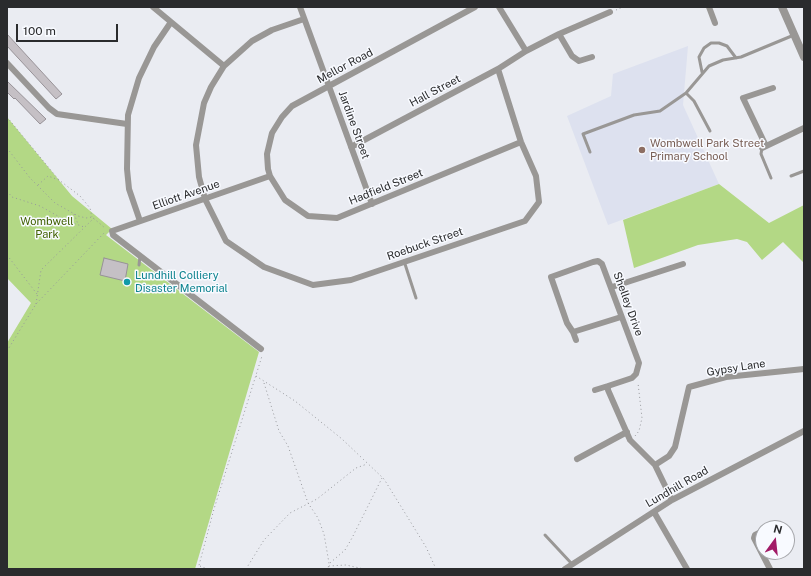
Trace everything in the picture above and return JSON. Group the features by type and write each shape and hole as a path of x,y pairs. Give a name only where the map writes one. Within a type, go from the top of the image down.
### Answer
{"street":[{"path":"152,7 224,66"},
{"name":"Jardine Street","path":"300,7 372,204"},
{"name":"Mellor Road","path":"270,176 267,154 269,142 276,125 292,106 475,7"},
{"path":"500,7 526,51"},
{"path":"709,7 715,24"},
{"path":"782,7 804,57"},
{"name":"Hall Street","path":"351,147 498,69 526,51 558,34 610,12"},
{"name":"Roebuck Street","path":"304,19 272,30 252,41 224,66 207,94 196,135 199,177 205,199 226,240 264,267 313,285 351,280 525,220 539,202 536,176 521,142 498,69"},
{"path":"140,221 129,189 126,156 127,124 139,78 154,46 171,22"},
{"path":"558,34 572,56 579,61 592,57"},
{"path":"7,63 49,108 57,114 127,124"},
{"path":"774,88 743,98 764,147 804,128"},
{"name":"Hadfield Street","path":"270,176 285,200 308,216 337,218 521,142"},
{"name":"Elliott Avenue","path":"140,256 113,235 112,231 270,176"},
{"path":"140,256 261,349"},
{"name":"Shelley Drive","path":"573,332 567,324 551,277 598,261 602,264 612,288 621,317 639,363 636,374 632,378 595,390"},
{"path":"612,288 683,264"},
{"path":"576,340 573,332 621,317"},
{"name":"Gypsy Lane","path":"655,465 669,456 675,447 689,387 726,378 804,369"},
{"path":"608,386 608,390 630,440 655,465 672,500"},
{"name":"Lundhill Road","path":"565,569 672,500 804,431"},
{"path":"577,458 627,432"},
{"path":"654,512 687,569"},
{"path":"765,560 770,569"}],"lane":[{"path":"590,152 584,134 634,115 660,111 686,93 702,72 714,63 747,55 794,35"},
{"path":"702,72 700,57 704,48 711,43 719,43 727,46 736,58"},
{"path":"686,93 694,101 710,131"},
{"path":"764,147 761,154 771,178"},
{"path":"790,176 804,170"},
{"path":"139,266 140,256"},
{"path":"404,262 416,298"},
{"path":"545,535 572,564"}],"path":[{"path":"610,12 623,7"},
{"path":"7,117 59,180 80,196 90,208 93,217 108,230 36,304 7,352"},
{"path":"7,148 37,186 55,203 74,214 86,218 93,217"},
{"path":"37,186 48,176 59,180"},
{"path":"7,192 12,197 40,206 65,220 84,227"},
{"path":"74,214 79,225"},
{"path":"36,304 41,270 93,217"},
{"path":"7,255 37,295"},
{"path":"198,569 233,447 262,358 261,349"},
{"path":"256,376 264,383 295,401 342,439 382,477 426,547 436,569"},
{"path":"630,440 639,431 642,418 638,382"},
{"path":"264,383 279,432 288,446 308,503 318,518 324,534 329,563 327,569"},
{"path":"246,569 264,540 290,513 317,499 356,468 368,464"},
{"path":"329,563 345,550 382,477"},
{"path":"329,566 346,565 364,569"},
{"path":"199,566 207,569"}],"shaded area":[{"name":"Wombwell Park Street Primary School","path":"688,46 683,105 719,184 608,225 567,116 611,96 613,74"}],"green space":[{"name":"Wombwell Park","path":"7,117 72,196 112,229 106,235 259,352 195,569 7,569 7,343 31,303 7,278"},
{"path":"719,184 769,223 804,205 804,263 783,242 762,260 747,242 737,239 698,245 634,268 623,220"}],"building":[{"path":"7,34 62,94 56,99 7,46"},
{"path":"7,81 46,119 40,124 15,98 14,99 7,92"},
{"path":"104,258 128,264 125,281 100,275"}],"place":[{"name":"Wombwell Park Street Primary School","path":"642,150"},
{"name":"Lundhill Colliery Disaster Memorial","path":"127,282"}]}
